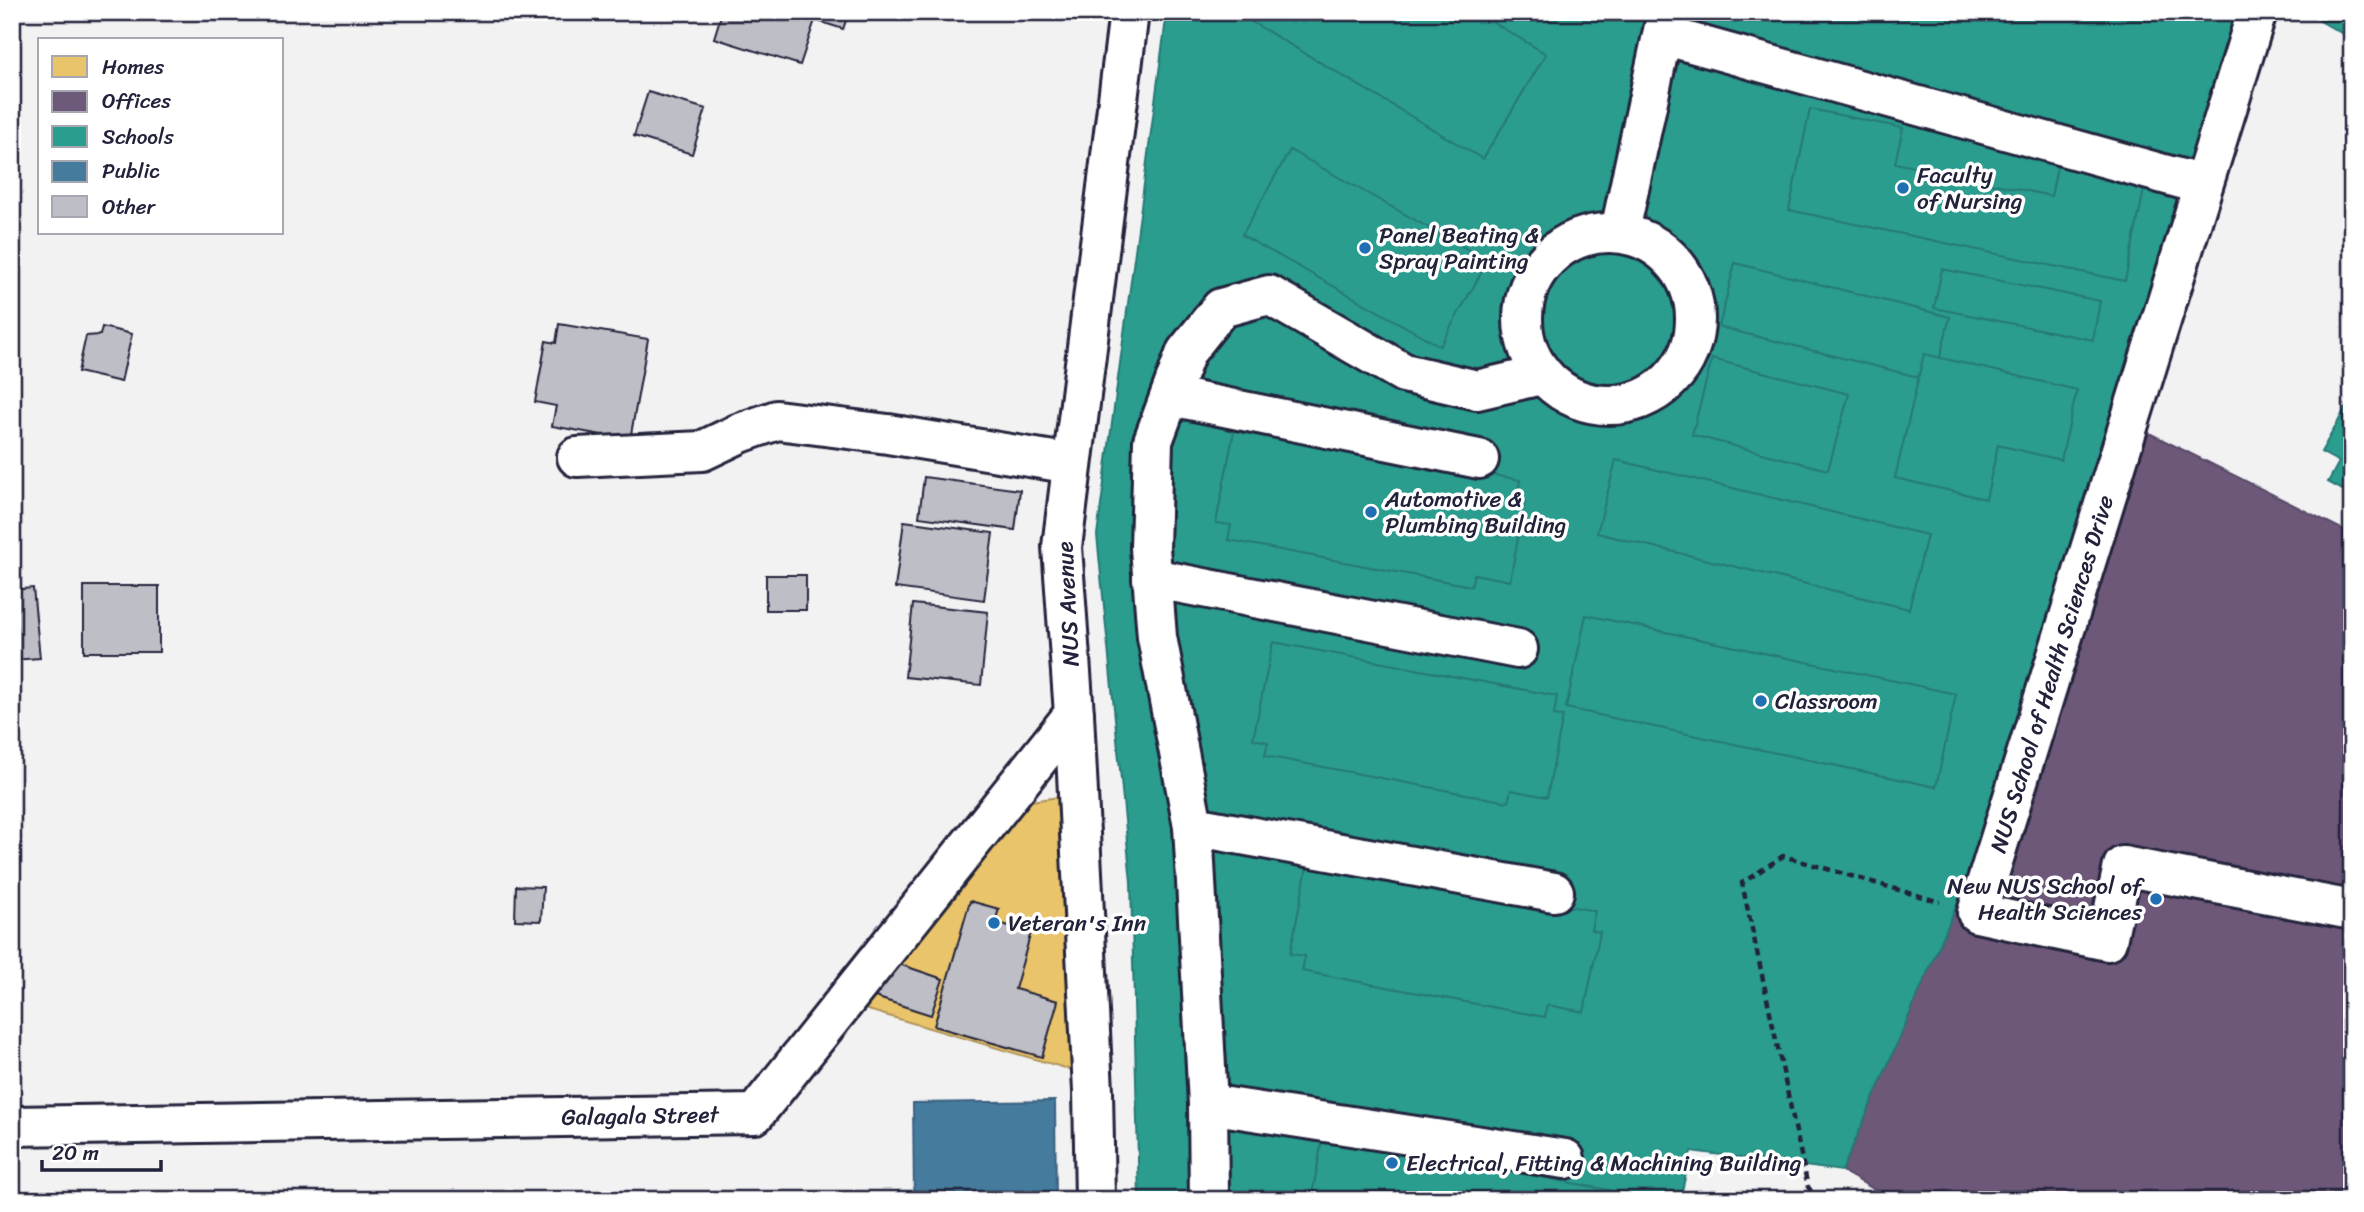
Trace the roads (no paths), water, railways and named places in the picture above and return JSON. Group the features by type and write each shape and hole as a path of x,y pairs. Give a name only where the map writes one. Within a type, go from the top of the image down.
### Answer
{"street":[{"name":"NUS Avenue","path":"1095,1200 1093,1091 1074,714 1062,547 1129,12"},
{"name":"NUS School of Health Sciences Drive","path":"2257,12 1977,913 2107,941 2123,866 2352,910"},
{"path":"1619,230 1665,24 2203,185"},
{"path":"1619,230 1662,251 1681,271 1692,295 1696,322 1690,348 1678,372 1655,392 1628,404 1598,405 1570,396 1541,375 1529,353 1522,324 1526,295 1539,269 1561,248 1585,236 1619,230"},
{"path":"1209,1200 1208,1104 1193,826 1157,637 1150,548 1153,441 1186,352 1221,308 1269,295 1404,373 1477,390 1541,375"},
{"path":"1170,396 1479,459"},
{"path":"577,457 702,451 740,433 777,420 888,434 1072,464"},
{"path":"1152,578 1518,649"},
{"name":"Galagala Street","path":"12,1126 755,1114 1074,714"},
{"path":"1193,826 1554,892"},
{"path":"1208,1104 1565,1159"}],"place":[{"name":"Faculty of Nursing","path":"1903,188"},
{"name":"Panel Beating & Spray Painting","path":"1365,248"},
{"name":"Automotive & Plumbing Building","path":"1371,512"},
{"name":"Classroom","path":"1761,701"},
{"name":"New NUS School of Health Sciences","path":"2156,899"},
{"name":"Veteran's Inn","path":"994,923"},
{"name":"Electrical, Fitting & Machining Building","path":"1392,1163"}]}
